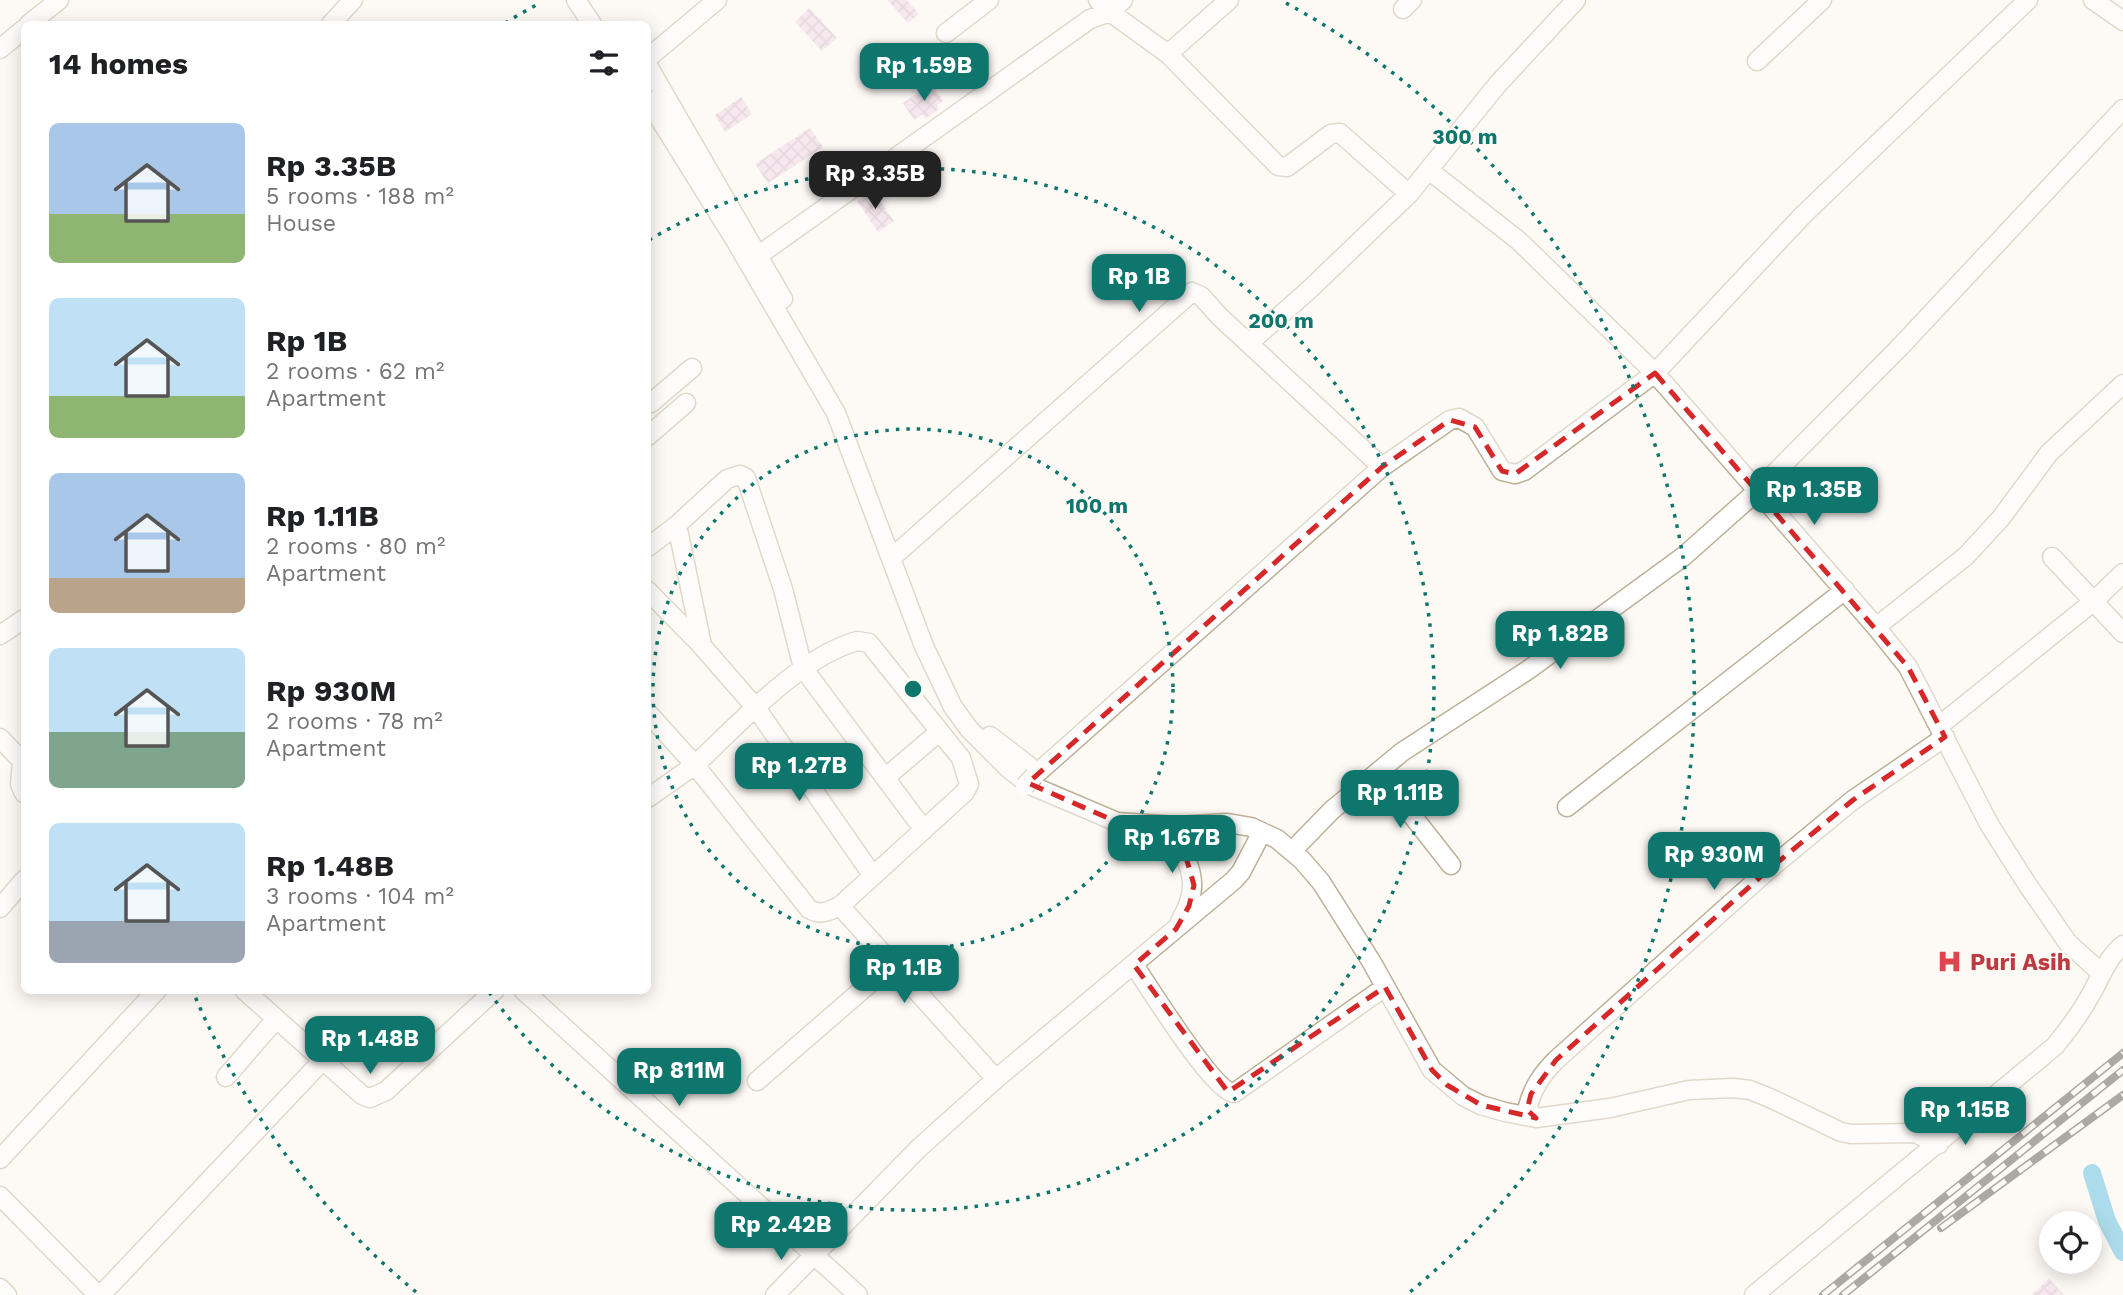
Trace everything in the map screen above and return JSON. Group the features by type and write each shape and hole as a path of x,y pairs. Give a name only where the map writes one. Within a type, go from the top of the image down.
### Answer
{"street":[{"path":"334,21 353,0"},
{"path":"576,0 590,21"},
{"path":"651,55 716,0"},
{"path":"946,33 989,0"},
{"path":"1168,54 1229,0"},
{"path":"1249,343 1409,194 1497,85 1576,0"},
{"path":"1756,61 1822,0"},
{"path":"1032,780 1382,467 1450,420 1458,418 1475,427 1502,471 1515,474 1524,471 1655,373 1804,215 2028,0"},
{"path":"2093,0 2123,21"},
{"path":"32,21 49,3"},
{"path":"759,254 1110,4 1168,54 1278,166 1287,167 1331,134 1340,133 1409,194"},
{"path":"0,49 21,32"},
{"path":"651,71 759,254 821,368 841,411 936,657 951,687 983,729 1032,780"},
{"path":"651,105 742,252 836,413 924,646 953,707 986,747 1009,769 1117,822 1177,826 1228,823 1277,839 1321,882 1432,1070 1462,1096 1481,1105 1505,1112 1531,1107 1610,1108 1689,1090 1733,1088 1750,1090 1770,1098 1841,1132 1915,1133 1939,1144"},
{"path":"1292,851 1332,810 1402,752 1517,678 1608,614 1684,556 1756,492 1899,348 2123,109"},
{"path":"1430,171 1519,241 1655,373 1876,627 1908,667 1989,824 2027,884 2068,943 2100,972"},
{"path":"896,554 1192,292 1201,296 1219,316 1382,467"},
{"path":"651,399 692,368"},
{"path":"1876,627 1966,556 2001,518 2049,453 2123,384"},
{"path":"651,402 667,419"},
{"path":"651,433 687,403"},
{"path":"651,538 677,525 727,479 740,475 746,478 783,589 803,668 924,830"},
{"path":"677,525 702,646"},
{"path":"2052,557 2123,633"},
{"path":"1531,1107 1545,1072 1556,1060 1767,871 1853,800 1942,732 2123,573"},
{"path":"1567,807 1845,590"},
{"path":"651,594 702,646 756,708 873,876"},
{"path":"0,635 21,621"},
{"path":"651,716 695,765 809,909 815,913 840,906 965,792 969,784 961,758 869,643 857,641 847,643 803,668 695,765 651,796"},
{"path":"885,778 939,732"},
{"path":"0,738 21,760"},
{"path":"1378,772 1451,865"},
{"path":"1176,929 1189,906 1194,885 1177,826"},
{"path":"775,1295 919,1147 1234,880 1262,832"},
{"path":"0,908 21,884"},
{"path":"840,906 996,1079"},
{"path":"1754,1295 2055,1046 2073,1025 2092,993 2100,972 2123,944"},
{"path":"757,1081 892,964"},
{"path":"1134,965 1192,1052 1228,1092 1234,1093 1385,987"},
{"path":"0,1159 153,994"},
{"path":"248,994 362,1095 370,1098 386,1091 491,994"},
{"path":"527,994 858,1295"},
{"path":"226,1077 276,1019"},
{"path":"0,1196 99,1295 322,1061"},
{"path":"0,1288 7,1295"}],"highlighted area":[{"path":"1655,373 1908,667 1945,737 1853,800 1767,871 1556,1060 1531,1094 1527,1110 1536,1118 1481,1105 1447,1085 1432,1070 1385,987 1228,1092 1134,965 1176,929 1189,906 1194,885 1177,826 1117,822 1028,783 1382,467 1450,420 1475,427 1502,471 1515,474"}],"building":[{"path":"887,0 907,0 919,14 908,23"},
{"path":"809,8 837,38 822,51 795,22"},
{"path":"932,84 943,101 937,105 939,109 925,119 922,114 914,120 903,103"},
{"path":"741,97 752,114 725,132 715,115"},
{"path":"810,128 823,147 768,183 755,164"},
{"path":"873,190 894,221 878,232 857,201"},
{"path":"2049,1279 2064,1295 2031,1295"}],"waterway":[{"path":"2092,1173 2107,1221 2123,1252"}],"railway":[{"path":"1823,1295 2123,1053"},
{"path":"1843,1295 2123,1070"},
{"path":"1941,1228 2123,1095"}],"place":[{"name":"Puri Asih","path":"1950,962"}]}
